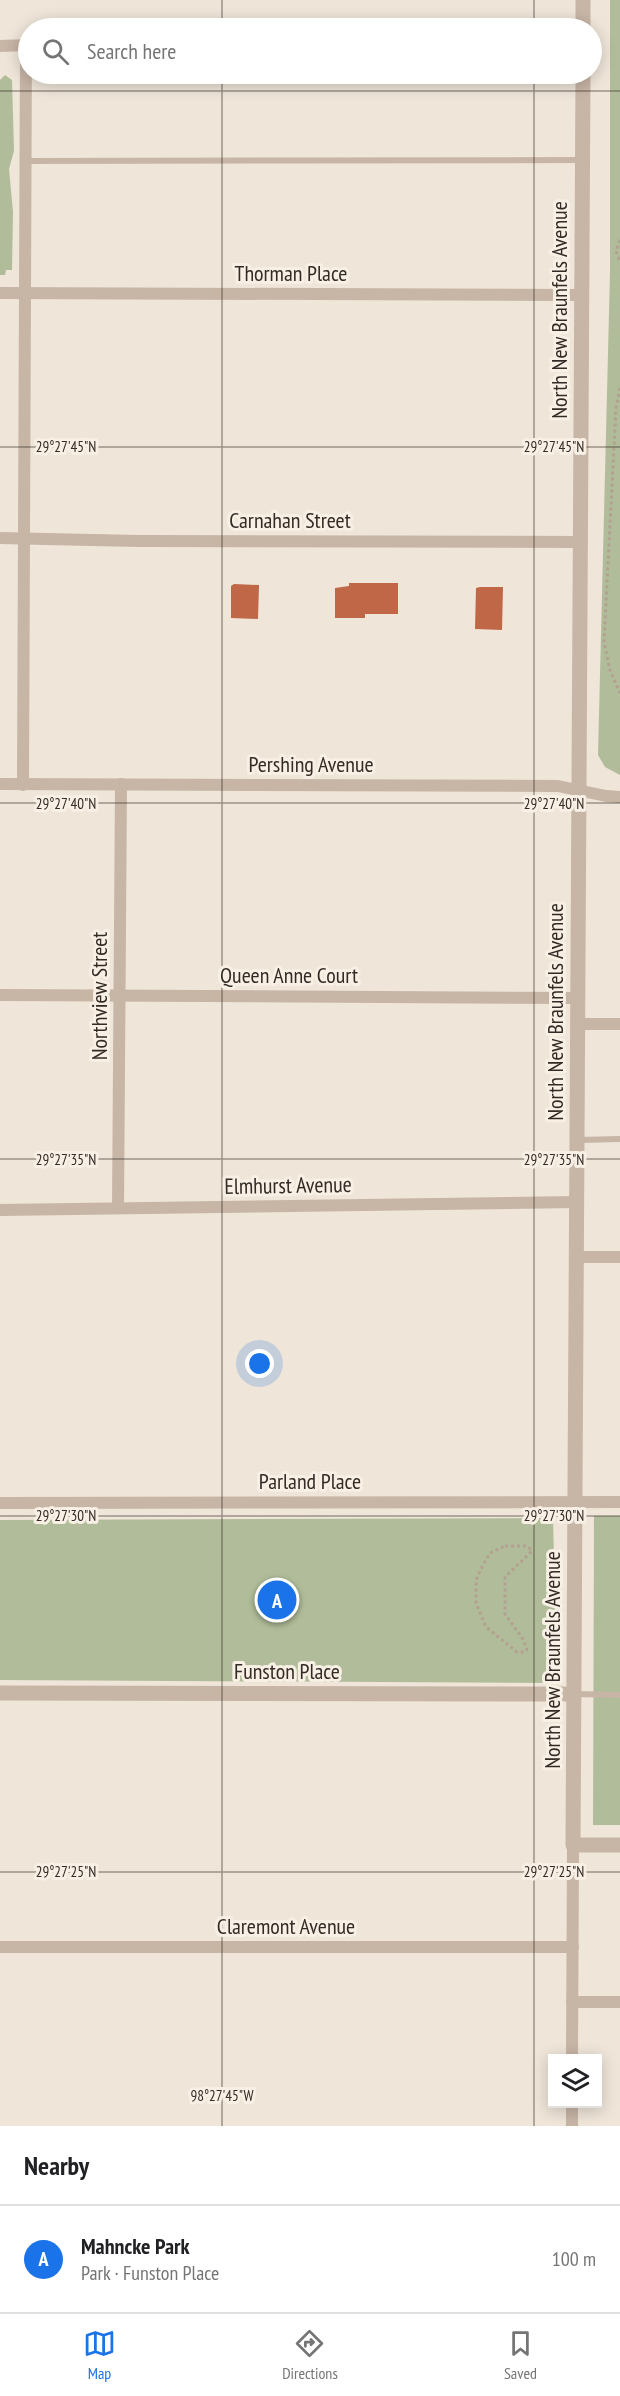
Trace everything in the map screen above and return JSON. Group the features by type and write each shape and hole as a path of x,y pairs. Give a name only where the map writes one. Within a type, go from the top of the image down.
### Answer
{"street":[{"path":"583,0 583,18"},
{"path":"2,49 18,46"},
{"path":"23,785 27,84"},
{"name":"North New Braunfels Avenue","path":"572,2054 583,84"},
{"name":"Thorman Place","path":"0,293 581,295"},
{"name":"Carnahan Street","path":"0,538 139,541 580,542"},
{"name":"Pershing Avenue","path":"0,784 558,786 579,792 620,796"},
{"name":"Northview Street","path":"118,1208 121,784"},
{"name":"Queen Anne Court","path":"0,995 578,998"},
{"path":"578,1024 620,1024"},
{"name":"Elmhurst Avenue","path":"0,1210 577,1202"},
{"path":"577,1257 620,1257"},
{"name":"Parland Place","path":"0,1503 620,1502"},
{"name":"Funston Place","path":"0,1693 574,1694"},
{"path":"573,1845 620,1845"},
{"name":"Claremont Avenue","path":"0,1947 573,1947"},
{"path":"573,2002 620,2002"},
{"path":"572,2108 572,2126"}],"lane":[{"path":"26,161 582,159"},
{"path":"577,1140 620,1139"},
{"path":"574,1694 620,1695"}],"path":[{"path":"620,240 616,251 620,263"},
{"path":"620,388 616,408 604,642 609,670 620,693"},
{"path":"505,1546 527,1546 532,1551 504,1577 505,1614 523,1639 527,1650 517,1652 486,1627 480,1617 476,1580 490,1553 505,1546"}],"green space":[{"path":"610,0 620,0 620,775 605,767 598,755 610,272"},
{"path":"5,75 12,80 14,151 9,169 13,212 12,270 6,270 5,275 0,275 0,80"},
{"path":"594,1516 620,1516 620,1825 593,1825"},
{"path":"553,1518 557,1683 0,1680 0,1520"}],"building":[{"path":"349,583 398,583 398,614 365,614 365,618 335,618 335,588 349,586"},
{"path":"234,584 259,585 258,619 231,618 231,586"},
{"path":"503,587 502,630 475,629 476,588"}],"place":[{"name":"Mahncke Park","path":"277,1600"}]}
